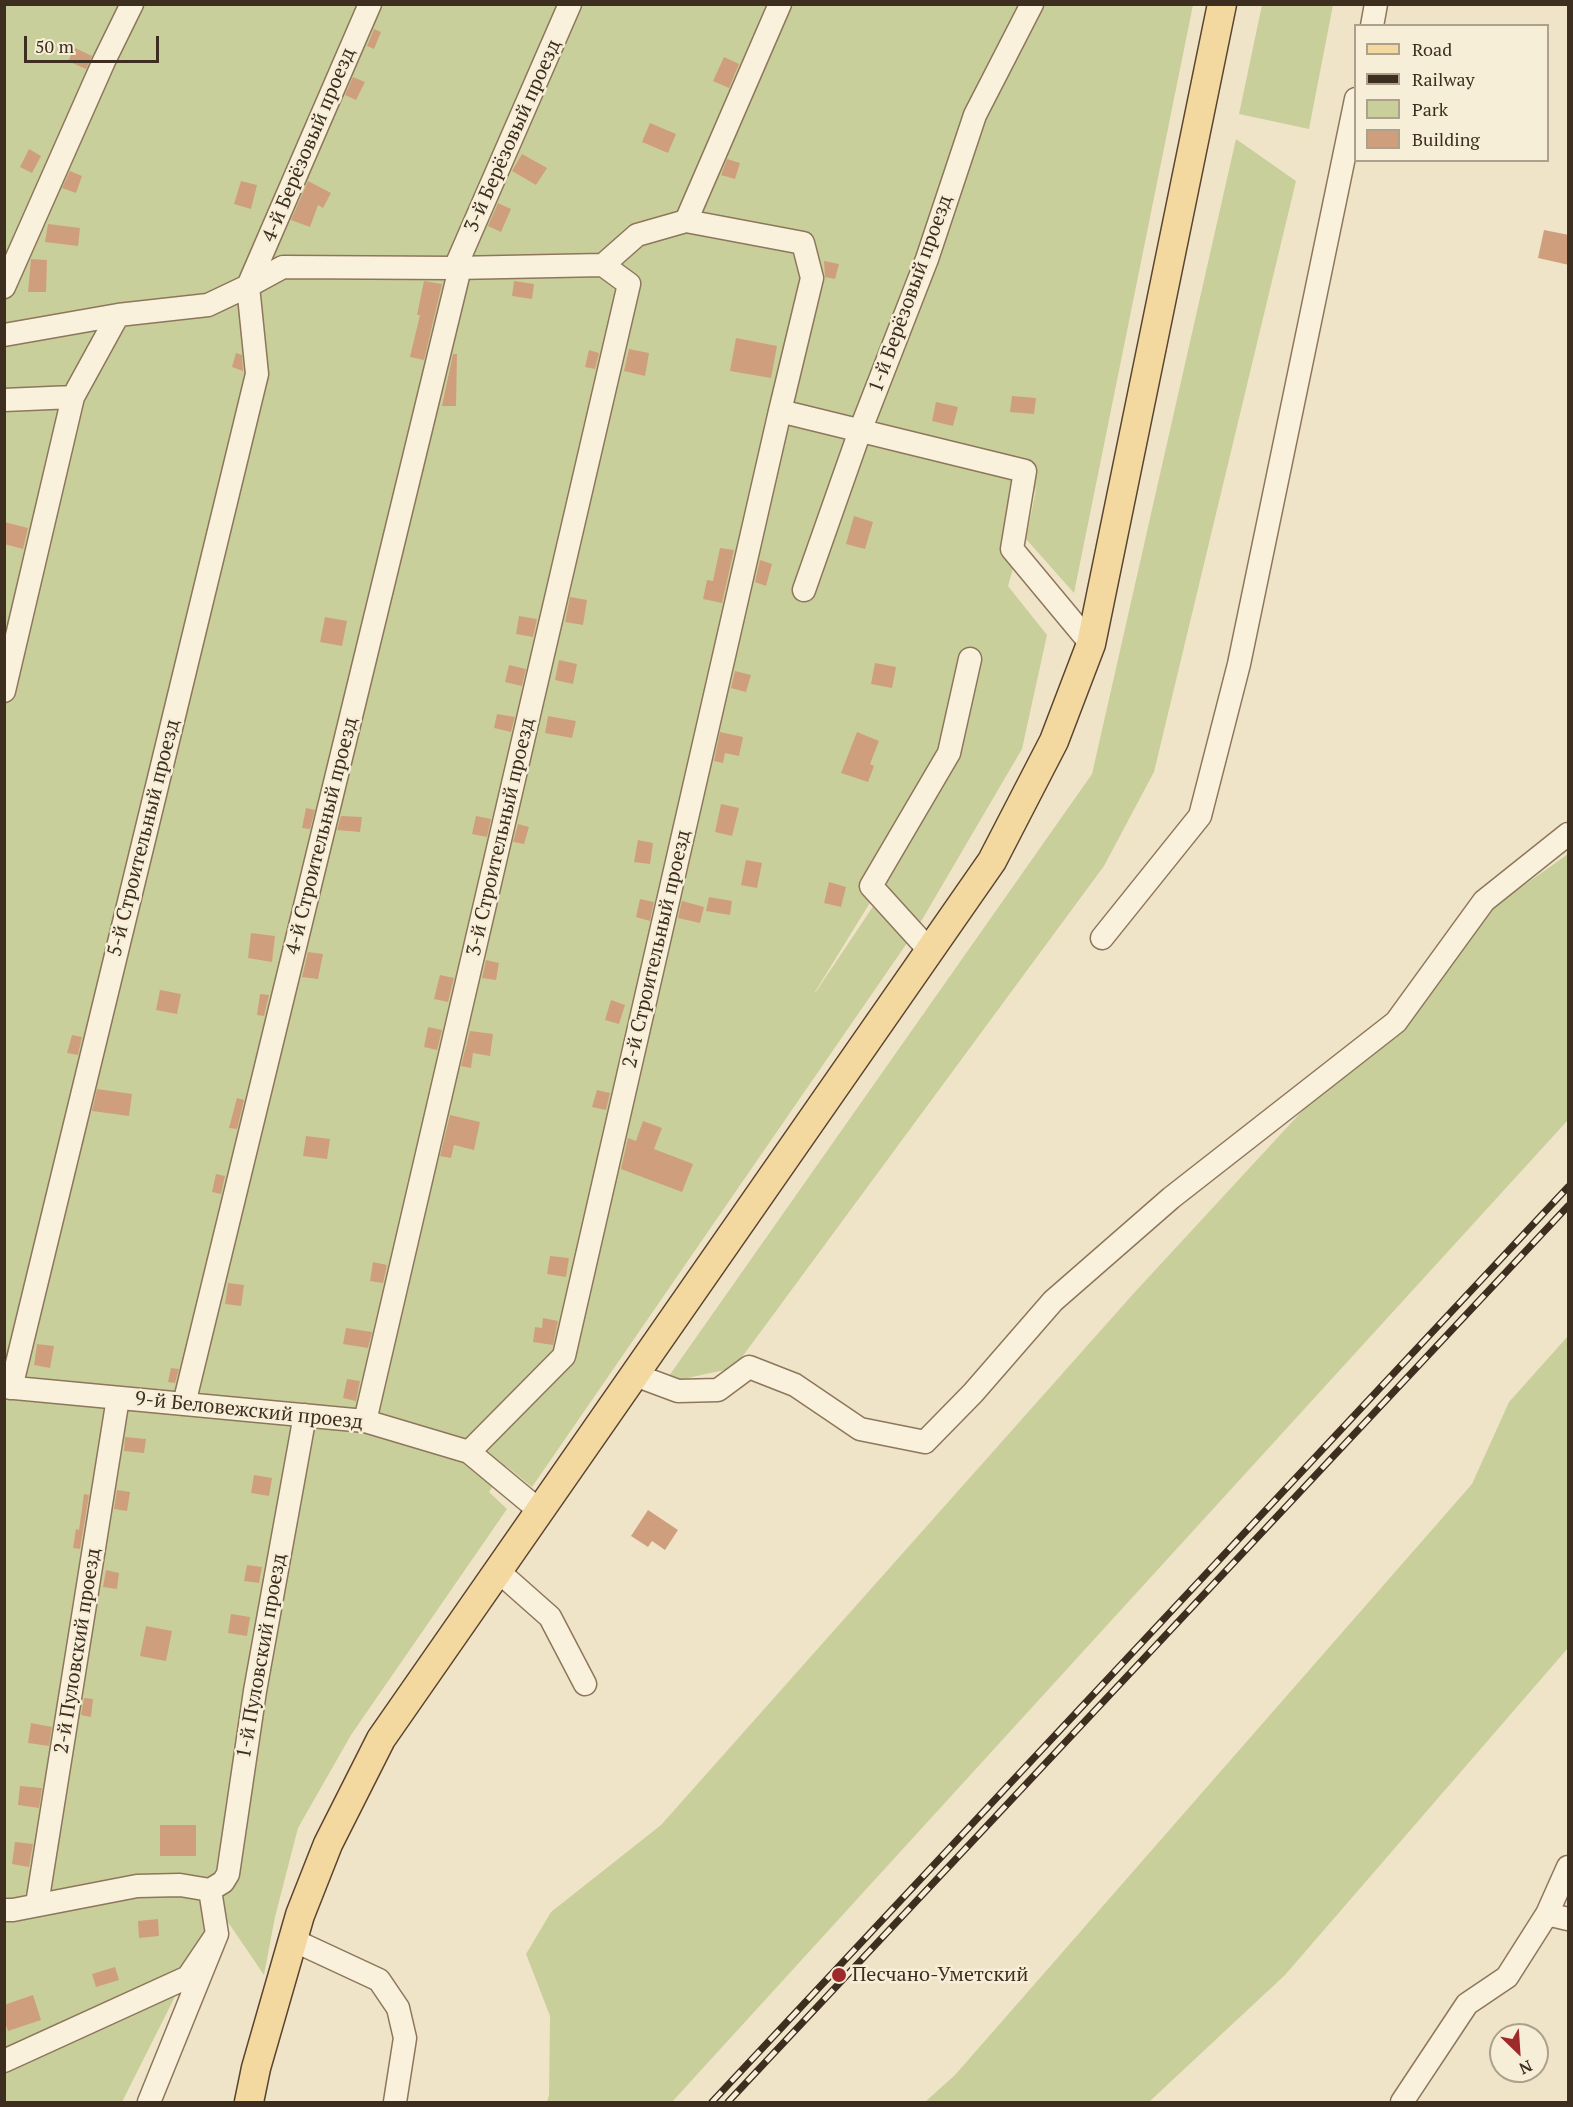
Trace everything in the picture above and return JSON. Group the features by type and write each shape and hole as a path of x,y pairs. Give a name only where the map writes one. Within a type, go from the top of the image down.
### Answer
{"main road":[{"path":"249,2103 256,2068 300,1915 328,1844 381,1739 992,861 1054,741 1091,644 1222,4"}],"street":[{"path":"4,287 104,61 132,4"},
{"name":"4-й Берёзовый проезд","path":"248,286 370,4"},
{"name":"3-й Берёзовый проезд","path":"458,268 570,4"},
{"path":"4,335 118,315 208,305 284,267 458,268 603,265 637,235 686,220 780,4"},
{"name":"1-й Берёзовый проезд","path":"804,590 860,431 927,260 975,115 1032,4"},
{"path":"1372,24 1376,4"},
{"path":"1102,938 1200,816 1239,664 1354,109"},
{"name":"2-й Строительный проезд","path":"469,1452 564,1356 812,278 803,243 686,220"},
{"name":"3-й Строительный проезд","path":"365,1421 629,285 603,265"},
{"name":"4-й Строительный проезд","path":"183,1404 458,268"},
{"name":"5-й Строительный проезд","path":"8,1388 257,375 248,286"},
{"path":"4,691 73,397 118,315"},
{"path":"4,400 73,397"},
{"path":"780,411 1024,471 1012,549 1091,644"},
{"path":"930,951 871,886 949,753 970,658"},
{"path":"634,1375 678,1391 718,1390 749,1367 795,1385 860,1429 925,1442 973,1393 1053,1301 1171,1198 1396,1022 1484,901 1569,834"},
{"name":"9-й Беловежский проезд","path":"8,1388 365,1421 469,1452 540,1511"},
{"name":"2-й Пуловский проезд","path":"37,1904 118,1398"},
{"name":"1-й Пуловский проезд","path":"210,1890 223,1882 228,1874 255,1691 305,1415"},
{"path":"498,1571 550,1617 585,1684"},
{"path":"1402,2103 1467,2004 1507,1977 1558,1917 1569,1867"},
{"path":"7,1912 37,1904 137,1886 180,1885 210,1890 217,1934 149,2103"},
{"path":"4,2061 188,1977 217,1934"},
{"path":"293,1940 379,1980 398,2008 405,2038 395,2103"}],"green space":[{"path":"5,5 1193,5 1074,593 1026,539 1037,484 1008,586 1047,635 1022,749 916,930 532,1487 506,1466 489,1492 507,1509 351,1735 298,1828 275,1917 264,1975 219,1909 122,2102 5,2102","holes":["940,789 872,908 815,993"]},
{"path":"1262,5 1333,5 1309,129 1239,114"},
{"path":"1236,139 1296,181 1154,772 1104,866 734,1368 664,1383 1092,774"},
{"path":"1568,854 1568,1120 672,2102 547,2102 550,2016 526,1954 551,1912 661,1825 1134,1293 1485,913"},
{"path":"1568,1336 1568,1648 1285,1975 1149,2102 925,2102 955,2075 1472,1484 1509,1402"}],"building":[{"path":"374,29 381,32 374,49 367,46"},
{"path":"75,48 92,56 86,69 68,61"},
{"path":"724,57 739,64 729,88 713,81"},
{"path":"353,77 365,82 356,100 345,95"},
{"path":"650,123 676,134 668,153 642,142"},
{"path":"29,149 41,156 32,173 20,167"},
{"path":"522,154 547,168 536,185 512,171"},
{"path":"727,159 740,163 735,179 721,175"},
{"path":"70,171 82,176 76,193 62,188"},
{"path":"241,181 257,185 251,209 234,204"},
{"path":"308,181 331,193 323,208 318,205 310,227 291,220"},
{"path":"498,203 511,209 501,232 488,226"},
{"path":"48,224 80,228 78,246 45,242"},
{"path":"1544,230 1569,235 1569,265 1538,258"},
{"path":"31,259 47,260 46,292 28,292"},
{"path":"824,261 839,264 835,279 825,277"},
{"path":"424,281 442,284 424,360 410,357 420,315 417,315"},
{"path":"514,281 534,284 532,299 512,296"},
{"path":"736,338 777,346 771,378 730,371"},
{"path":"629,349 649,353 645,376 624,371"},
{"path":"589,350 599,353 595,369 585,367"},
{"path":"236,353 242,355 243,371 232,367"},
{"path":"453,354 457,354 456,406 442,406"},
{"path":"1012,396 1036,398 1034,414 1010,412"},
{"path":"936,402 958,407 953,426 932,421"},
{"path":"854,516 873,522 865,549 846,544"},
{"path":"4,522 28,528 23,549 4,544"},
{"path":"720,548 734,550 722,603 703,599 707,580 713,581"},
{"path":"760,560 772,564 766,586 755,582"},
{"path":"570,597 587,600 583,625 565,622"},
{"path":"519,616 537,619 533,637 516,634"},
{"path":"325,617 347,621 342,646 320,642"},
{"path":"559,660 577,664 573,684 555,680"},
{"path":"875,663 896,667 892,688 871,684"},
{"path":"509,665 526,669 522,686 505,682"},
{"path":"735,671 751,675 746,692 731,688"},
{"path":"497,714 515,717 511,732 494,728"},
{"path":"548,716 576,721 572,738 545,733"},
{"path":"720,732 743,737 739,756 725,753 723,763 714,761"},
{"path":"857,732 879,741 870,764 874,766 868,782 841,773"},
{"path":"721,804 739,808 732,836 715,832"},
{"path":"306,808 315,810 310,829 302,828"},
{"path":"341,816 362,817 360,832 337,830"},
{"path":"476,816 491,819 487,837 472,834"},
{"path":"518,824 529,827 524,844 513,842"},
{"path":"638,840 653,843 650,864 634,862"},
{"path":"746,860 762,863 757,888 741,885"},
{"path":"829,882 846,887 841,907 824,903"},
{"path":"709,897 732,901 730,915 706,911"},
{"path":"640,899 654,902 650,921 636,917"},
{"path":"682,901 704,907 700,923 678,918"},
{"path":"251,933 275,936 272,962 248,958"},
{"path":"308,952 323,954 318,979 302,977"},
{"path":"486,960 499,963 496,980 482,978"},
{"path":"440,975 454,978 448,1002 434,999"},
{"path":"160,990 181,994 177,1014 156,1010"},
{"path":"260,994 269,995 264,1016 257,1015"},
{"path":"611,1000 625,1005 619,1024 605,1020"},
{"path":"428,1027 442,1030 437,1050 424,1047"},
{"path":"470,1031 493,1034 490,1056 473,1053 471,1068 461,1066"},
{"path":"72,1035 82,1037 78,1055 67,1053"},
{"path":"97,1089 132,1094 129,1116 92,1111"},
{"path":"597,1090 610,1093 606,1110 592,1107"},
{"path":"237,1098 244,1100 237,1129 229,1128"},
{"path":"450,1115 480,1122 474,1150 454,1145 451,1158 440,1156"},
{"path":"643,1121 662,1128 654,1149 693,1164 682,1192 621,1169 628,1138 636,1141"},
{"path":"306,1136 330,1139 327,1159 303,1156"},
{"path":"216,1174 225,1176 221,1194 212,1192"},
{"path":"550,1256 569,1258 566,1277 547,1274"},
{"path":"373,1262 387,1265 383,1283 370,1281"},
{"path":"228,1283 244,1285 241,1306 225,1304"},
{"path":"543,1318 558,1321 553,1345 533,1342 535,1327 542,1328"},
{"path":"346,1328 372,1332 368,1348 343,1344"},
{"path":"37,1344 54,1346 50,1368 34,1365"},
{"path":"171,1368 179,1369 175,1383 168,1382"},
{"path":"347,1379 360,1381 356,1401 343,1398"},
{"path":"125,1437 146,1439 144,1453 124,1451"},
{"path":"254,1475 272,1478 269,1496 251,1493"},
{"path":"117,1490 130,1492 127,1511 114,1509"},
{"path":"84,1494 89,1495 80,1549 73,1548 76,1529 79,1530"},
{"path":"648,1510 678,1530 665,1550 652,1541 648,1547 631,1536"},
{"path":"247,1565 262,1567 259,1583 244,1581"},
{"path":"106,1570 119,1573 117,1589 103,1587"},
{"path":"231,1614 250,1617 247,1636 228,1633"},
{"path":"146,1626 172,1631 166,1661 140,1656"},
{"path":"84,1698 93,1699 91,1717 81,1715"},
{"path":"31,1723 52,1727 49,1746 28,1743"},
{"path":"20,1786 42,1788 39,1808 18,1805"},
{"path":"160,1825 196,1825 196,1856 160,1856"},
{"path":"15,1842 33,1844 29,1867 12,1864"},
{"path":"158,1919 159,1936 139,1938 138,1921"},
{"path":"115,1967 119,1980 96,1987 92,1974"},
{"path":"33,1995 41,2020 8,2031 4,2020 4,2005"}],"railway":[{"path":"712,2102 1568,1187"},
{"path":"728,2102 1568,1206"}],"place":[{"name":"Песчано-Уметский","path":"839,1975"}]}
